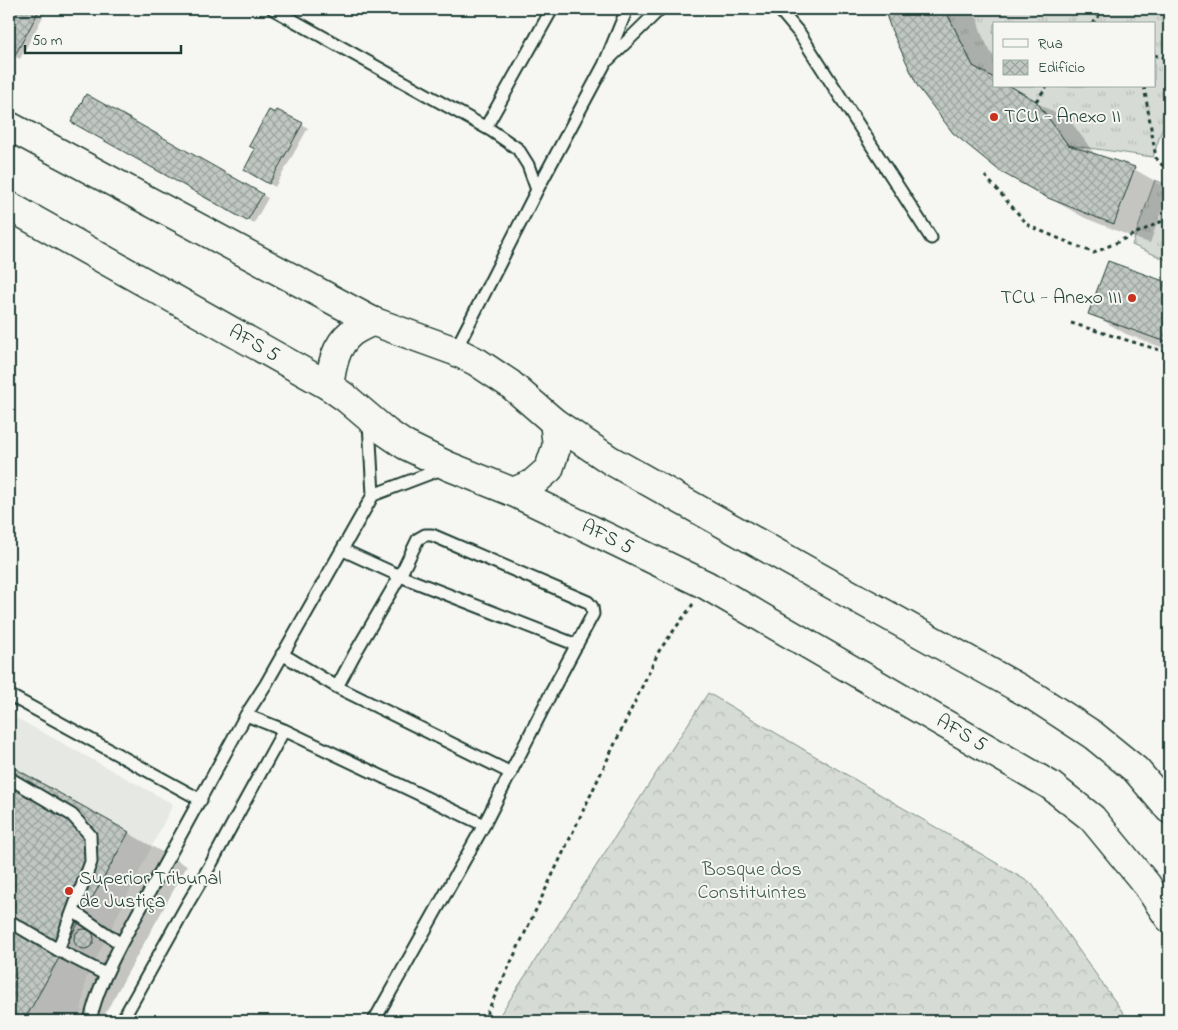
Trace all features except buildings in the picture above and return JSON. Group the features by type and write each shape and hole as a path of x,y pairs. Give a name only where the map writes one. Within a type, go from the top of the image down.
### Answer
{"main road":[{"path":"9,126 372,321 455,351 476,362 510,384 554,422 610,460 1035,697 1093,734 1136,770 1169,809"},
{"name":"AFS 5","path":"9,206 328,386 405,445 448,466 513,492 706,586 1050,785 1092,818 1147,885 1169,918"},
{"path":"328,386 338,347 352,332 372,321"},
{"path":"513,492 532,484 549,470 557,446 554,422"}],"lane":[{"path":"273,9 486,128 518,148 528,165 537,190"},
{"path":"486,128 552,9"},
{"path":"455,351 537,190 604,65 628,9"},
{"path":"604,65 660,9"},
{"path":"770,9 800,34"},
{"path":"779,9 800,34 931,238"},
{"path":"90,1021 93,1006 105,974 121,944 246,715 266,684 373,495 369,417"},
{"path":"373,495 448,466"},
{"path":"337,687 400,576 418,539 425,535 432,535 588,602 592,607 593,614 484,825 374,1021"},
{"path":"342,550 400,576 577,645"},
{"path":"282,654 337,687 510,773"},
{"path":"9,694 201,800"},
{"path":"246,715 284,730 484,825"},
{"path":"122,1021 284,730"},
{"path":"9,778 72,814 90,835 91,862 58,950"},
{"path":"73,911 121,944"},
{"path":"9,922 105,974"}],"path":[{"path":"1093,22 1103,9"},
{"path":"1156,56 1169,60"},
{"path":"1036,101 1046,88"},
{"path":"1144,88 1156,158 1169,173"},
{"path":"985,176 1029,226 1094,253 1169,218"},
{"path":"1071,323 1169,353"},
{"path":"483,1021 660,651 706,586"}],"shaded area":[{"name":"Superior Tribunal de Justiça","path":"9,714 173,804 86,979 80,1021 9,1021"}],"green space":[{"path":"945,9 1169,9 1169,108 1153,157 1068,145 1036,101 1013,88 1156,88 1156,22 993,22 993,77 973,66"},
{"path":"1155,180 1169,186 1169,261 1132,245"},
{"name":"Bosque dos Constituintes","path":"708,693 1032,884 1129,1021 496,1021"}],"place":[{"name":"TCU - Anexo II","path":"994,117"},
{"name":"TCU - Anexo III","path":"1132,298"},
{"name":"Superior Tribunal de Justiça","path":"69,891"}]}
